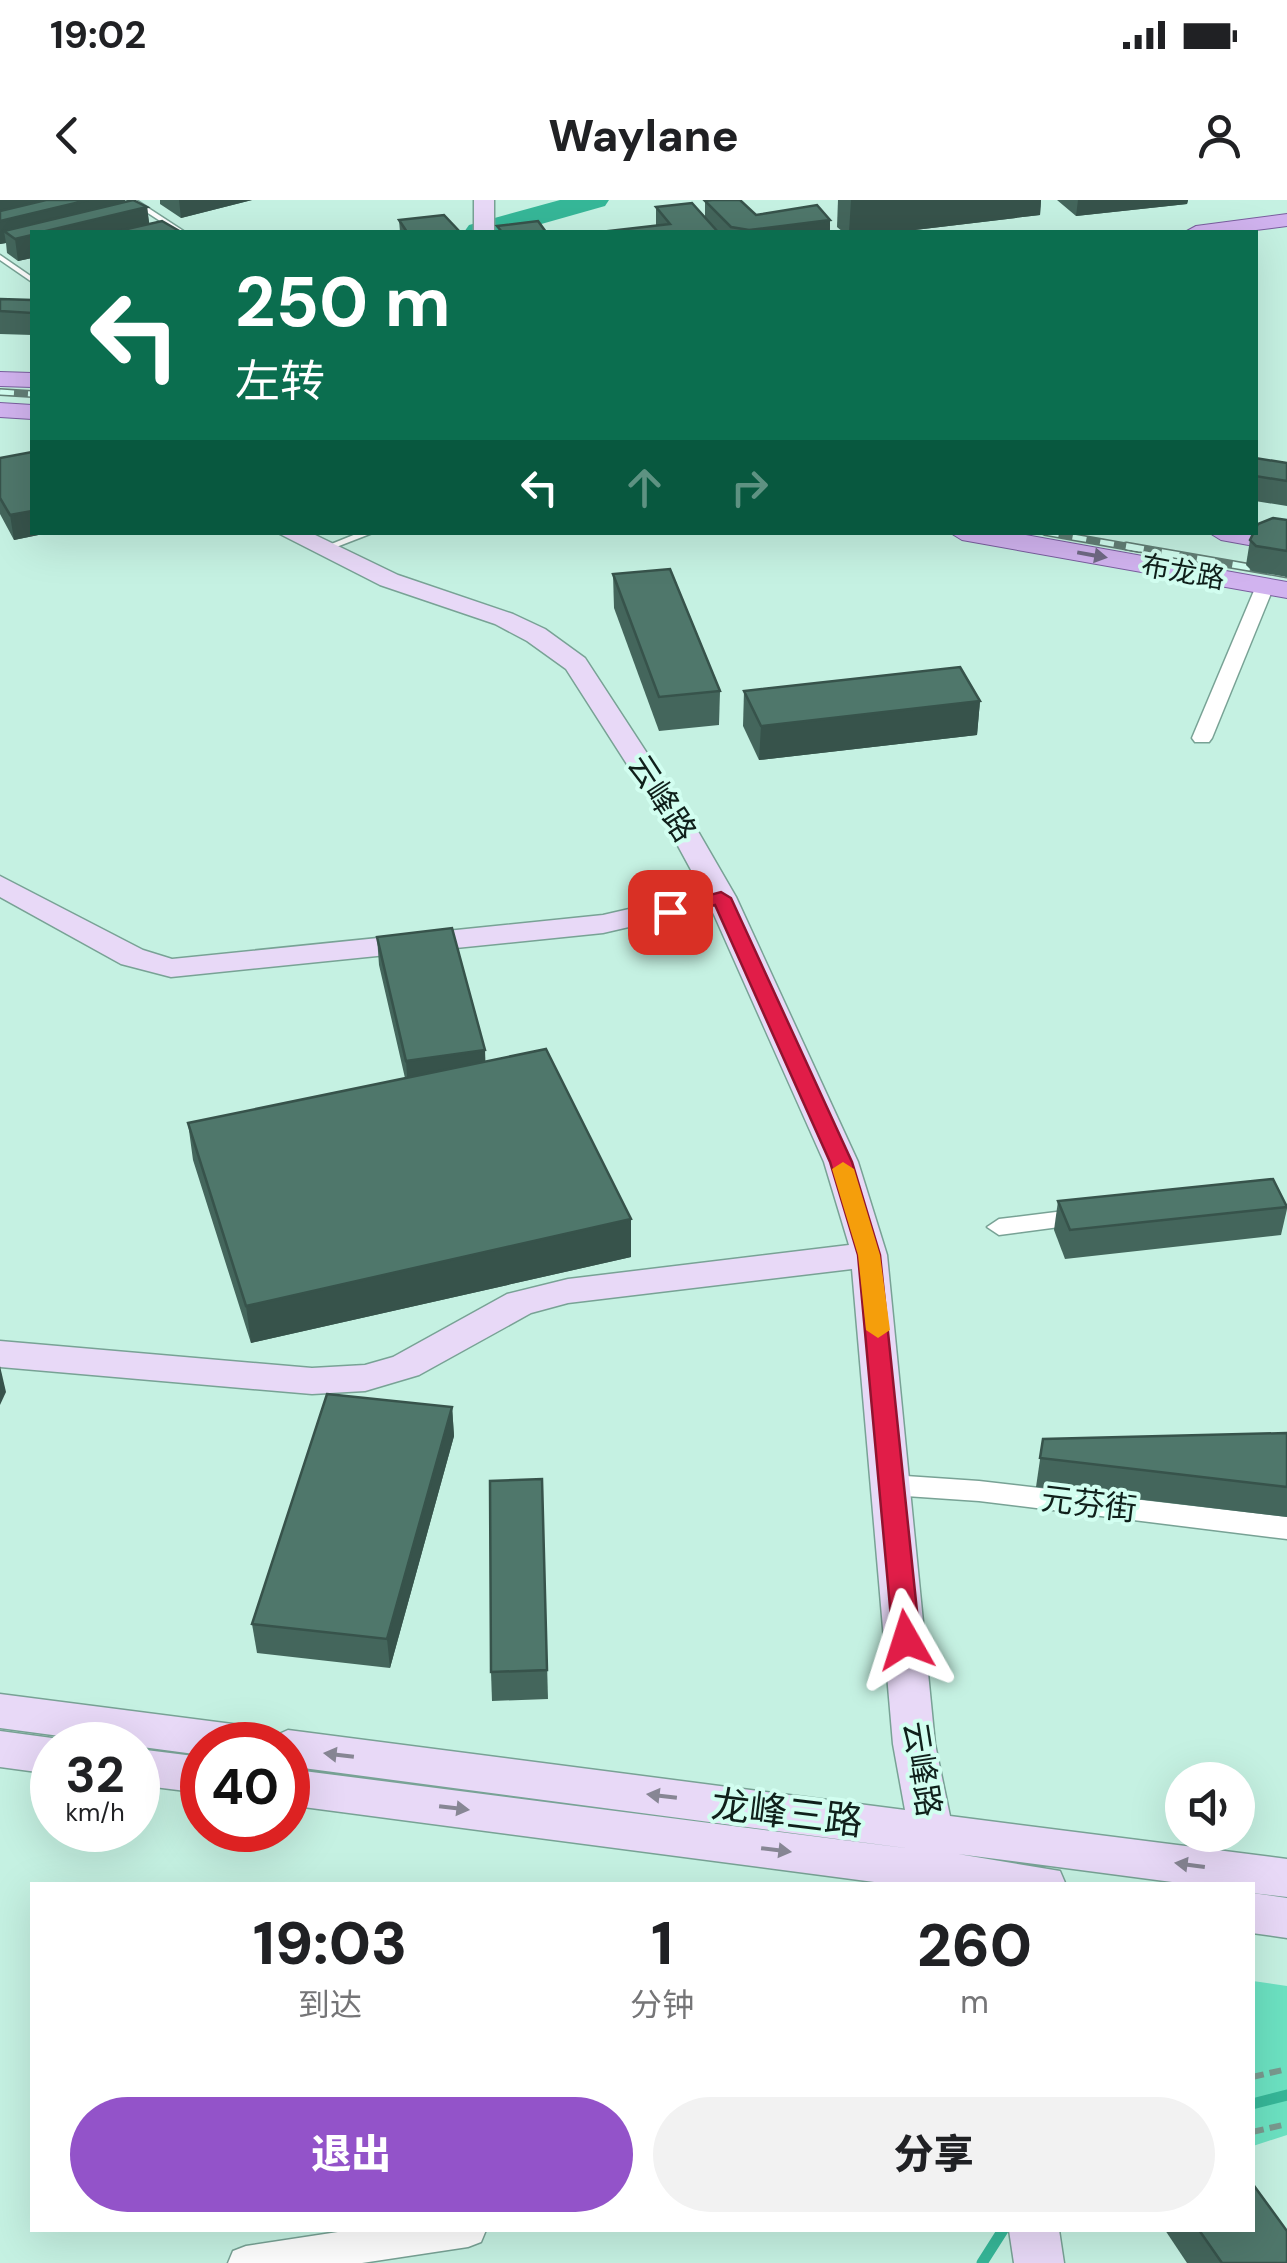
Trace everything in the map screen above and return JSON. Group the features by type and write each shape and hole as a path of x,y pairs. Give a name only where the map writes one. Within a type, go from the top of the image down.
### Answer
{"main road":[{"path":"1211,230 1287,220"},
{"path":"1258,240 1287,235"},
{"path":"0,376 30,372"},
{"path":"0,376 30,380"},
{"path":"0,410 30,412"},
{"name":"布龙路","path":"979,535 1276,588"},
{"name":"布龙路","path":"1238,535 1287,544"}],"street":[{"path":"483,227 484,200"},
{"name":"云峰路","path":"294,535 389,580 504,619 536,635 576,664 686,833 721,898 841,1162 869,1255 914,1744 938,1862"},
{"path":"1202,738 1276,588"},
{"path":"0,885 132,957 171,968 603,924 721,898"},
{"path":"999,1227 1117,1213"},
{"path":"0,1354 312,1380 365,1378 406,1366 520,1303 568,1291 869,1255"},
{"name":"元芬街","path":"891,1485 980,1491 1287,1528"},
{"path":"0,1711 180,1734"},
{"path":"0,1749 30,1753"},
{"name":"龙峰三路","path":"310,1755 398,1782 938,1862 1030,1882"},
{"name":"龙峰三路","path":"310,1785 398,1782"},
{"name":"龙峰三路","path":"938,1862 1287,1878"},
{"path":"1255,1913 1287,1918"},
{"path":"246,2263 455,2232"}],"lane":[{"path":"130,200 178,230"},
{"path":"0,258 30,279"},
{"path":"322,550 363,535"}],"path":[{"path":"1255,2076 1287,2070"},
{"path":"1255,2131 1287,2124"}],"green space":[{"path":"1255,1981 1287,1986 1287,2135 1255,2145"}],"building":[{"path":"46,200 88,200 0,221 0,211"},
{"path":"133,200 147,207 50,230 30,230 30,235 15,239 4,231"},
{"path":"740,200 756,215 817,205 830,220 749,230 731,227 705,201"},
{"path":"692,203 716,230 618,230 670,224 656,207"},
{"path":"444,215 458,230 406,230 399,220"},
{"path":"162,221 178,230 123,230"},
{"path":"538,221 545,230 500,230 497,226"},
{"path":"0,299 30,300 30,313 0,311"},
{"path":"30,452 30,511 10,515 0,498 0,458"},
{"path":"1258,458 1287,463 1287,481 1258,476"},
{"path":"1273,518 1287,520 1287,551 1256,546 1250,540 1258,535 1258,524"},
{"path":"670,569 720,691 659,697 613,574"},
{"path":"960,667 980,701 761,726 744,691"},
{"path":"452,928 485,1050 406,1061 377,937"},
{"path":"546,1049 631,1219 246,1306 188,1123"},
{"path":"1273,1179 1287,1207 1070,1230 1058,1201"},
{"path":"327,1394 452,1407 387,1639 252,1624"},
{"path":"1287,1433 1287,1487 1040,1458 1043,1439"},
{"path":"542,1479 547,1670 491,1672 490,1481"},
{"path":"1255,2187 1287,2231 1287,2263 1222,2263 1200,2232 1255,2232"}],"waterway":[{"path":"487,230 594,200"},
{"path":"1255,2103 1287,2095"},
{"path":"982,2263 1002,2232"}],"railway":[{"path":"0,392 30,394"},
{"path":"1062,535 1140,549"},
{"path":"1126,546 1287,574"}],"slow traffic":[{"path":"843,1169 869,1255 878,1330"}],"route":[{"path":"670,912 721,898 841,1162 869,1255 876,1305 906,1640"}]}
